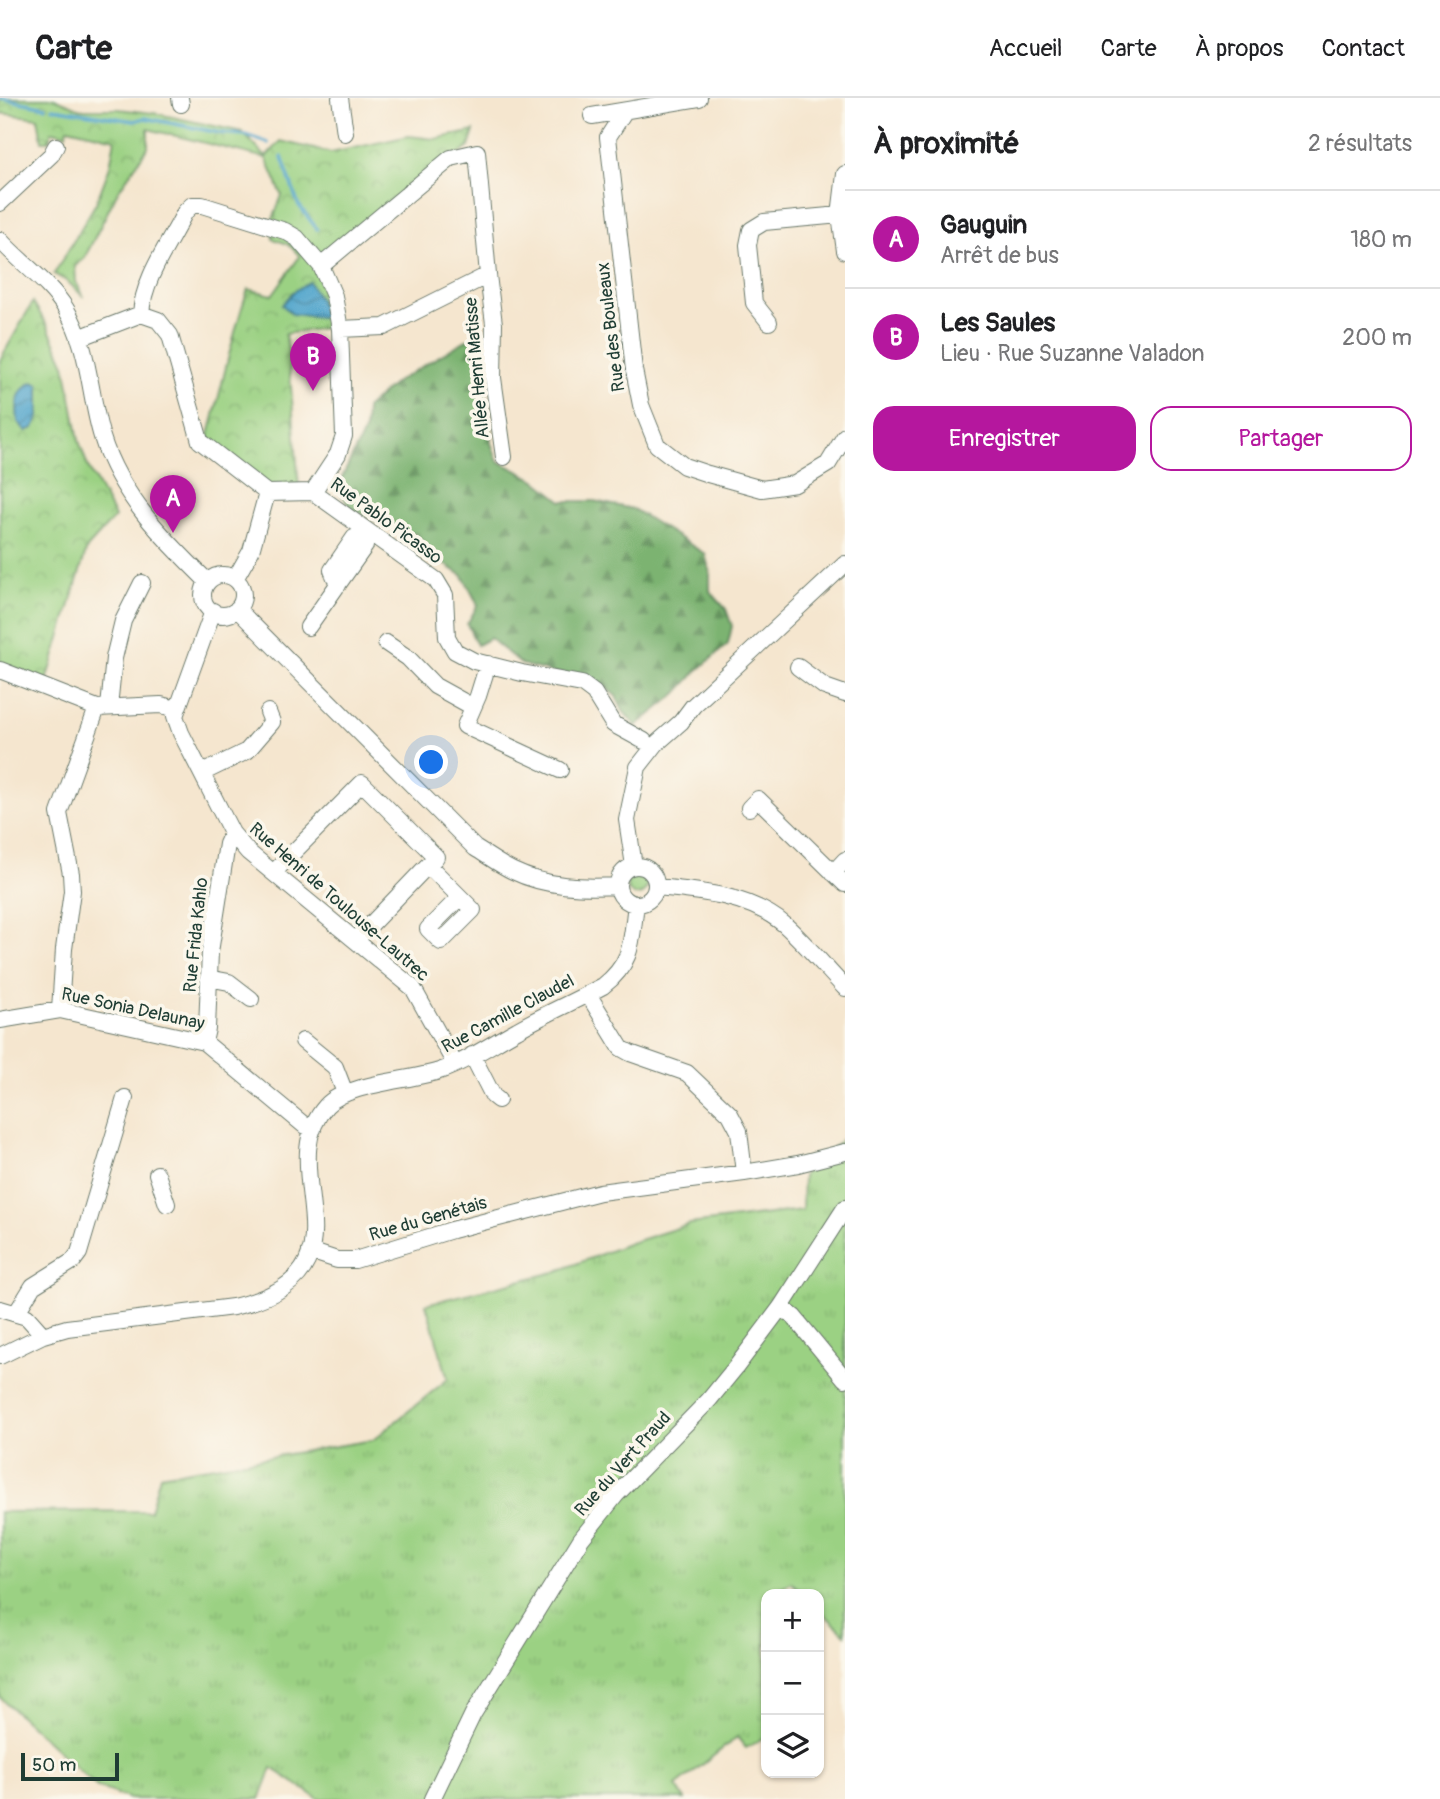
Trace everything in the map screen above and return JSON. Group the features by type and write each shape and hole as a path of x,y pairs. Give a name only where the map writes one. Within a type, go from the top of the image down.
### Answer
{"street":[{"path":"340,98 345,133"},
{"path":"592,116 624,113 699,98"},
{"name":"Rue des Bouleaux","path":"624,113 608,137 634,370 641,405 657,445 684,466 762,489 795,484 828,464 845,436"},
{"path":"0,203 51,155 56,146"},
{"name":"Allée Henri Matisse","path":"321,266 451,158 477,152 494,324 494,378 504,457"},
{"path":"845,174 840,215 845,251"},
{"path":"79,338 141,314 158,320 170,335 200,441 267,493 313,492 338,454 344,436 340,329 334,296 321,266 297,239 285,231 197,204 185,212 149,282 142,300 141,314"},
{"path":"769,322 754,303 748,245 751,230 764,222 840,215"},
{"path":"0,240 58,298 73,322 87,363 103,438 119,477 147,518 208,582"},
{"path":"340,329 384,327 488,275"},
{"name":"Rue Pablo Picasso","path":"313,492 436,580 444,596 447,638 464,656 522,673 582,684 594,693 612,724 644,741"},
{"path":"234,579 251,551 267,493"},
{"path":"308,626 338,584 332,570 354,538 366,532"},
{"path":"638,767 693,706 845,564"},
{"path":"220,575 234,579 241,585 242,602 237,609 226,614 213,611 204,598 208,582 220,575"},
{"path":"60,1010 72,891 59,813 103,708 123,621 142,583"},
{"path":"237,609 475,848 513,871 545,883 579,887 618,886"},
{"path":"0,670 103,708 161,705 177,709 213,611"},
{"path":"386,643 408,658 435,686 473,707"},
{"path":"488,664 465,726 560,770"},
{"path":"798,667 825,687 845,694"},
{"path":"634,866 627,820 638,767 637,757 644,741 665,721 693,706"},
{"name":"Rue Henri de Toulouse-Lautrec","path":"177,709 176,722 240,845 413,988 455,1064"},
{"path":"202,773 247,751 272,722 268,712"},
{"path":"274,872 362,783 436,857 356,940"},
{"path":"749,808 758,799 839,879 845,860"},
{"name":"Rue Frida Kahlo","path":"204,1042 207,1029 208,978 222,873 227,844 232,833"},
{"path":"428,865 460,897"},
{"path":"634,866 652,872 656,887 651,899 642,904 623,898 618,886 622,874 634,866"},
{"path":"656,887 714,893 764,912 783,924 845,988"},
{"name":"Rue Camille Claudel","path":"345,1093 435,1072 455,1064 611,980 626,962 631,946 636,904"},
{"path":"208,978 229,982 251,999"},
{"path":"588,994 621,1048 687,1073 730,1114 739,1131 744,1172"},
{"name":"Rue Sonia Delaunay","path":"0,1020 60,1010 204,1042 303,1125 313,1129"},
{"path":"0,1356 43,1335 82,1325 193,1314 258,1301 273,1295 292,1281 310,1251 315,1226 308,1155 313,1129 326,1106 345,1093 335,1067 303,1041"},
{"path":"472,1055 498,1101"},
{"path":"43,1335 27,1317 8,1311 33,1286 73,1261 79,1253 125,1098"},
{"name":"Rue du Genétais","path":"310,1251 345,1262 452,1230 600,1192 798,1164 845,1152"},
{"path":"157,1174 167,1204"},
{"name":"Rue du Vert Praud","path":"432,1799 472,1714 581,1539 616,1495 709,1399 736,1367 780,1307 845,1208"},
{"path":"780,1307 794,1317 845,1380"}],"green space":[{"path":"0,98 54,98 81,109 154,113 242,132 266,157 281,141 331,153 409,136 435,139 474,131 469,147 333,248 323,283 333,317 331,327 285,334 299,488 266,485 208,438 248,289 272,295 300,256 288,244 273,239 272,222 282,195 266,158 148,129 148,147 117,193 84,259 75,266 76,282 84,297 67,281 54,274 96,203 110,166 115,139 68,128 66,134 52,131 49,141 42,141 38,118 0,113"},
{"path":"33,302 65,364 79,441 88,467 115,517 87,548 47,681 0,663 0,360"},
{"path":"484,338 482,381 490,412 491,443 498,461 534,479 562,501 594,501 633,509 705,554 710,573 710,591 726,609 732,626 728,644 676,694 636,726 623,711 616,696 605,687 521,664 490,638 477,645 467,624 478,605 463,576 434,557 417,534 386,527 350,507 337,488 365,430 366,408 396,382 468,339"},
{"path":"637,875 644,878 647,885 644,892 637,895 630,892 627,885 630,878"},
{"path":"845,1137 845,1634 824,1614 824,1589 799,1589 791,1582 782,1589 761,1589 761,1739 746,1748 737,1737 676,1786 685,1799 319,1799 272,1768 260,1799 130,1799 97,1787 0,1697 0,1512 150,1511 160,1475 373,1440 448,1379 426,1304 555,1272 630,1243 690,1224 802,1210 803,1175"}],"water":[{"path":"309,282 320,301 325,318 292,314 282,305 293,292"},
{"path":"32,382 39,384 39,417 34,428 26,431 18,422 17,404 20,394"}],"waterway":[{"path":"0,98 46,107"},
{"path":"53,108 134,121 145,118 220,133 245,135 268,143"},
{"path":"282,157 298,204 317,229"}],"place":[{"name":"Les Saules","path":"313,391"},
{"name":"Gauguin","path":"173,533"}]}
